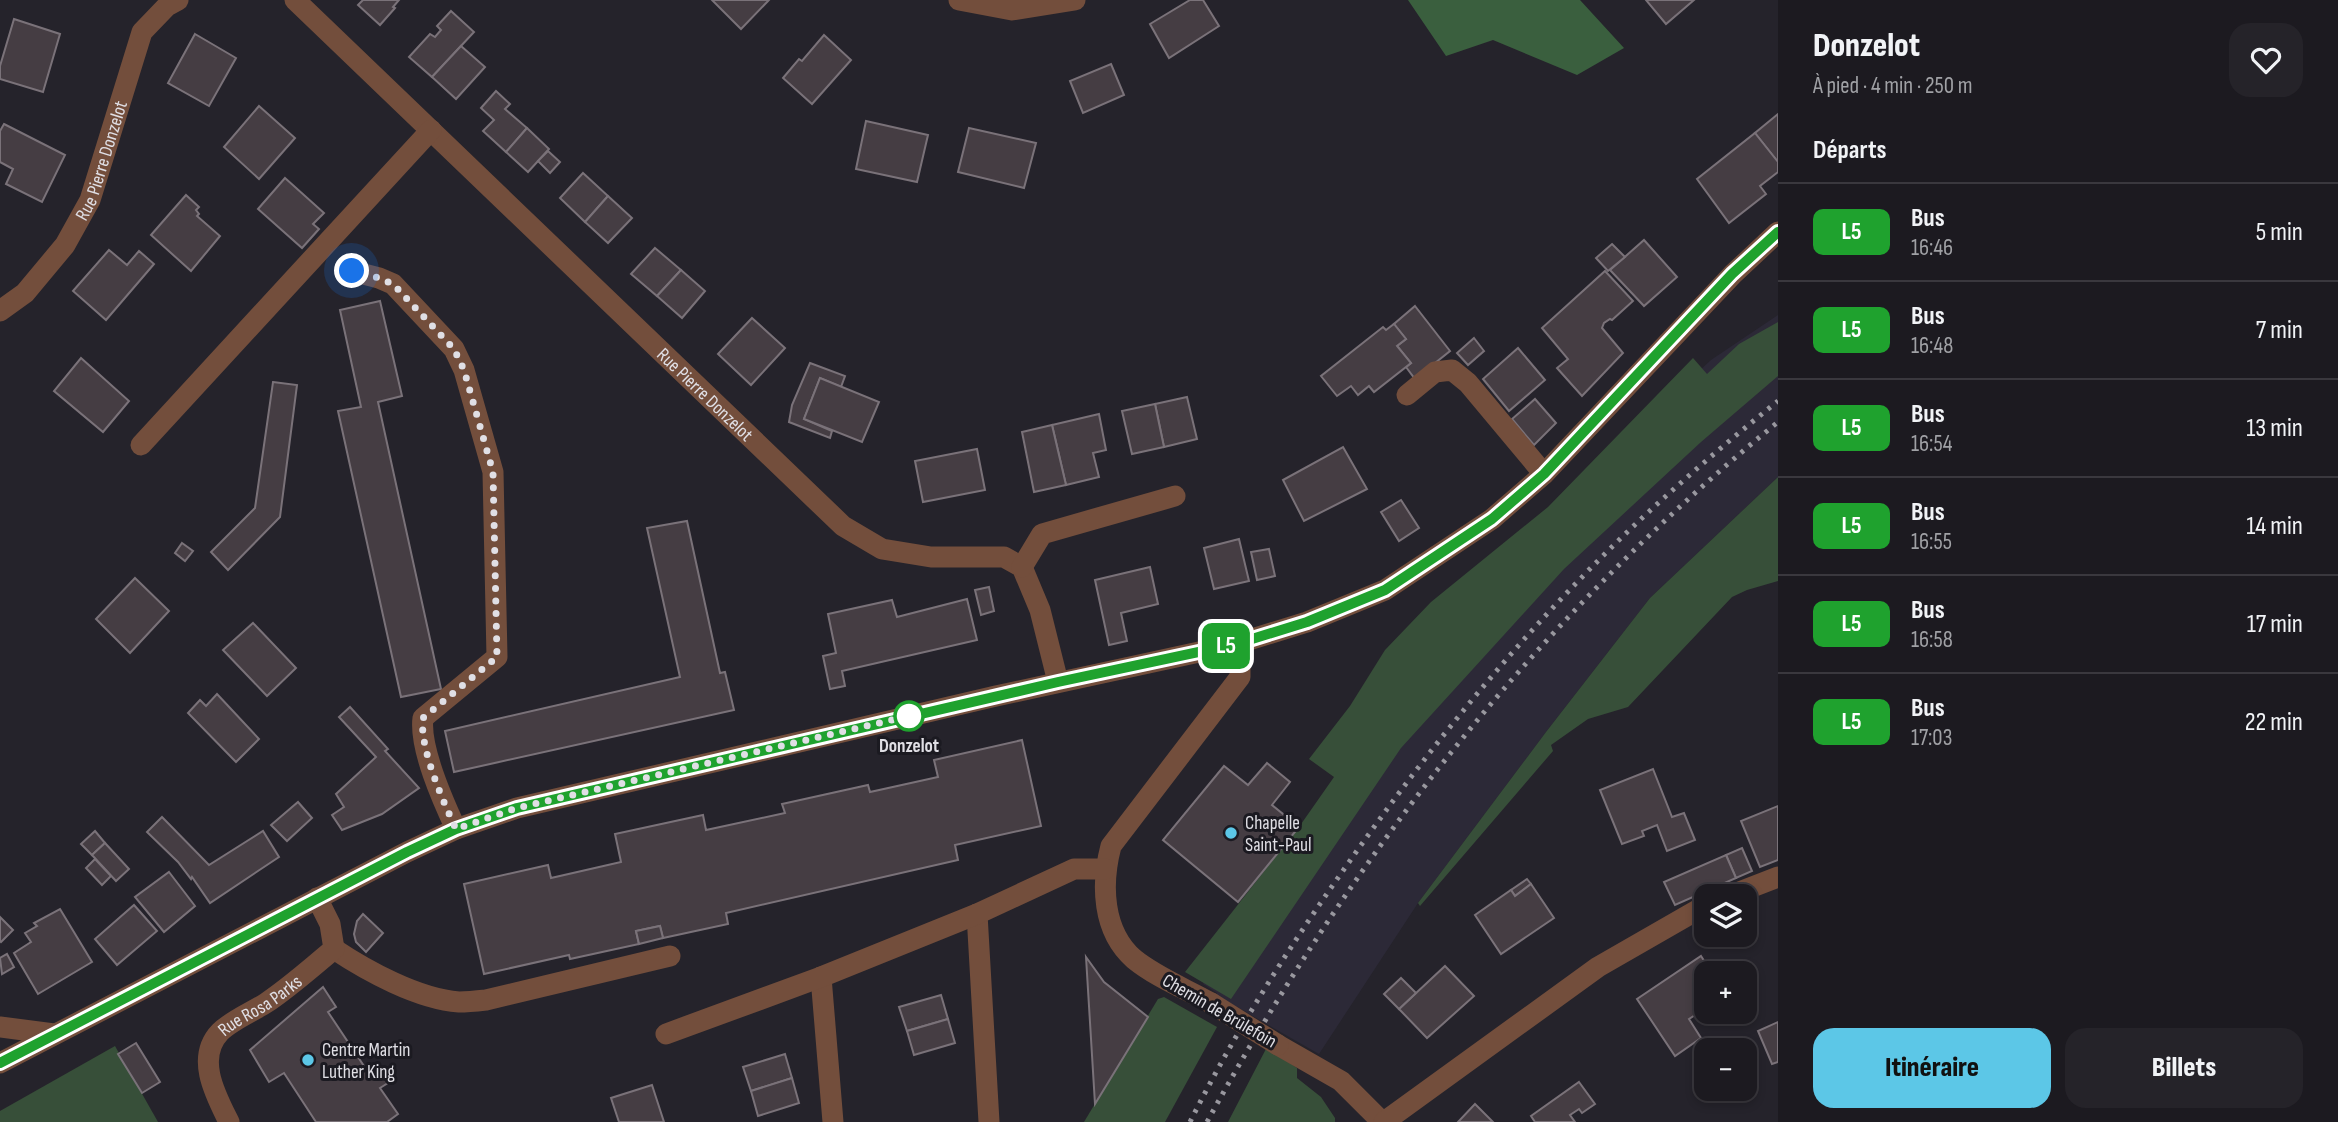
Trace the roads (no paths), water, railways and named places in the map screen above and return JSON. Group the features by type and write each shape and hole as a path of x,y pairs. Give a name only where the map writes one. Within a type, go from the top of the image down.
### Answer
{"street":[{"name":"Rue Pierre Donzelot","path":"0,311 25,293 65,245 90,200 142,33 167,6 178,0"},
{"name":"Rue Pierre Donzelot","path":"295,0 843,526 882,549 931,557 1004,557 1021,567"},
{"path":"959,0 1013,10 1075,0"},
{"path":"141,445 431,130"},
{"path":"0,1063 456,829 517,808 1058,682 1236,644 1307,622 1385,590 1492,519 1544,474 1732,274 1778,232"},
{"path":"352,271 393,284 454,349 464,370 493,472 497,657 423,718 421,732 443,800 456,829"},
{"path":"1407,395 1435,372 1452,370 1468,383 1544,474"},
{"path":"1058,682 1040,610 1021,567 1042,534 1175,496"},
{"name":"Chemin de Brûlefoin","path":"1236,644 1240,677 1111,846 1105,869 1105,897 1110,922 1131,956 1143,965 1341,1081 1383,1122 1598,967 1694,912"},
{"path":"666,1034 821,977 977,914 1074,869 1105,869"},
{"path":"1757,885 1778,877"},
{"path":"317,898 330,924 334,949 384,977 431,996 459,1002 486,1000 670,956"},
{"path":"977,914 989,1122"},
{"name":"Rue Rosa Parks","path":"229,1122 213,1089 209,1066 210,1048 220,1031 267,1002 334,949"},
{"path":"821,977 833,1122"},
{"path":"0,1027 54,1034"}],"railway":[{"path":"1190,1122 1244,1023 1304,927 1374,827 1460,715 1552,608 1631,528 1778,401"},
{"path":"1207,1122 1264,1023 1325,926 1389,833 1458,744 1531,658 1609,575 1691,497 1778,422"}],"place":[{"name":"Donzelot","path":"909,716"},
{"name":"Chapelle Saint-Paul","path":"1231,833"},
{"name":"Centre Martin Luther King","path":"308,1060"}]}
